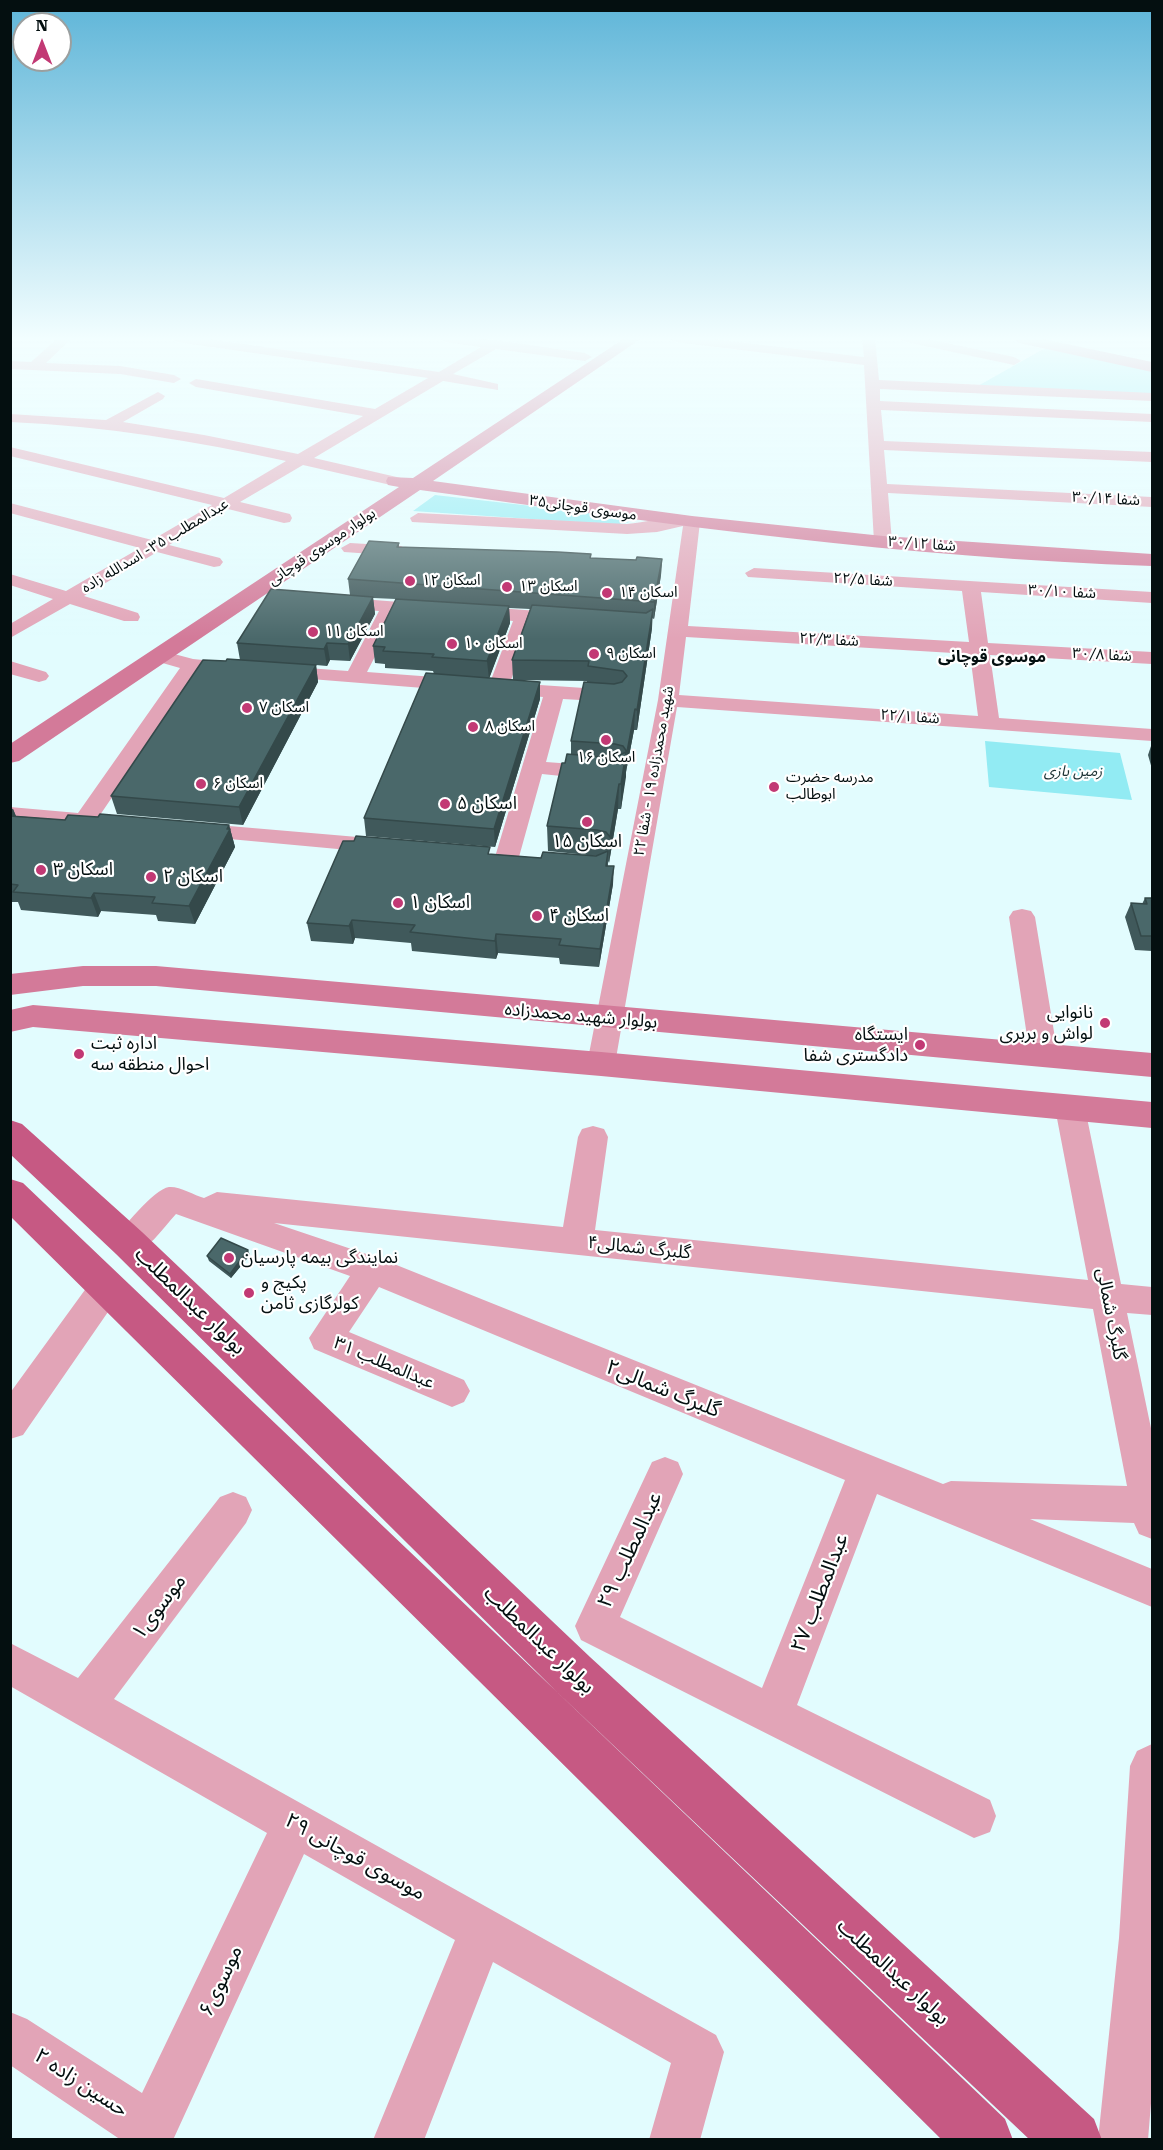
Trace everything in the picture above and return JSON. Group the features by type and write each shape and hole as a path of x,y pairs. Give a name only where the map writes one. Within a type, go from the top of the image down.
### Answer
{"main road":[{"name":"بولوار عبدالمطلب","path":"10,1133 129,1243 573,1674 1073,2139"},
{"path":"10,1193 984,2139"}],"street":[{"path":"201,438 404,483"},
{"name":"عبدالمطلب ۳۵- اسدالله زاده","path":"10,632 336,438"},
{"name":"بولوار موسوی قوچانی","path":"12,747 159,656 468,438"},
{"name":"بولوار موسوی قوچانی","path":"12,747 404,483 475,438"},
{"path":"876,438 884,542"},
{"path":"876,444 1152,457"},
{"path":"10,451 284,518"},
{"name":"موسوی قوچانی۳۵","path":"404,483 687,521"},
{"name":"شفا ۳۰/۱۴","path":"880,488 1152,502"},
{"path":"10,508 214,562"},
{"name":"موسوی قوچانی۳۵","path":"418,518 627,529 657,527 687,521"},
{"name":"شفا ۳۰/۱۲","path":"687,521 884,542 1152,560"},
{"name":"شهید محمدزاده ۱۹ - شفا ۲۲","path":"601,1064 668,700 686,568 687,521"},
{"path":"350,549 421,553"},
{"path":"663,566 686,568"},
{"name":"شفا ۲۲/۵","path":"754,573 971,586"},
{"path":"10,579 131,617"},
{"path":"971,586 989,723"},
{"name":"شفا ۳۰/۱۰","path":"971,586 1152,597"},
{"path":"317,602 579,620"},
{"path":"355,677 391,607"},
{"path":"498,688 524,616"},
{"name":"شفا ۲۲/۳","path":"677,631 980,648"},
{"name":"شفا ۳۰/۸","path":"980,648 1152,658"},
{"path":"159,656 192,665 614,696"},
{"path":"85,820 192,665"},
{"path":"10,667 39,676"},
{"path":"483,855 518,858 533,767 555,692"},
{"name":"۲۲/۱ شفا","path":"668,700 1152,735"},
{"path":"533,767 614,774"},
{"path":"10,814 132,824"},
{"path":"167,827 401,848"},
{"path":"1022,917 1044,1056"},
{"name":"بولوار شهید محمدزاده","path":"10,985 46,978 96,974 156,976 1152,1065"},
{"path":"128,1024 129,1004 135,993 156,976"},
{"path":"10,1021 33,1016 601,1064 1152,1115"},
{"name":"گلبرگ شمالی","path":"1070,1107 1107,1298 1152,1510"},
{"path":"577,1242 593,1137"},
{"path":"129,1243 171,1199"},
{"name":"گلبرگ شمالی۴","path":"171,1199 1152,1301"},
{"name":"گلبرگ شمالی۲","path":"171,1199 372,1270 1152,1588"},
{"name":"عبدالمطلب ۳۱","path":"372,1270 326,1338 452,1391"},
{"path":"10,1423 107,1286"},
{"name":"عبدالمطلب ۲۷","path":"772,1713 867,1472"},
{"name":"عبدالمطلب ۲۹","path":"665,1474 596,1626 772,1713"},
{"path":"934,1499 1152,1510"},
{"name":"موسوی۱","path":"84,1704 233,1510"},
{"name":"موسوی قوچانی ۲۹","path":"10,1663 699,2052 674,2139"},
{"path":"772,1713 974,1816"},
{"path":"1123,2139 1147,1940 1152,1766"},
{"name":"موسوی۶","path":"149,2134 296,1823"},
{"path":"398,2139 483,1929"},
{"name":"حسین زاده ۲","path":"10,2036 149,2134"}],"green space":[{"path":"435,495 611,515 629,522 620,525 413,511"},
{"name":"زمین بازی","path":"985,741 1120,753 1132,800 989,787"}],"building":[{"path":"369,541 399,543 397,547 558,552 591,554 590,558 662,559 654,602 348,579"},
{"path":"271,589 373,597 348,644 327,643 324,649 237,643"},
{"path":"396,599 509,606 487,661 432,657 434,654 383,651 385,647 373,646"},
{"path":"532,605 646,613 653,609 637,710 635,709 627,752 623,746 615,744 571,741 584,682 614,684 622,682 627,676 623,671 588,666 589,661 512,660"},
{"path":"227,659 316,665 239,807 111,796 203,660 226,661"},
{"path":"426,673 540,682 494,829 364,818"},
{"path":"626,752 610,837 606,832 597,830 547,826 562,763 565,763 567,754 614,758"},
{"path":"100,814 229,825 227,829 230,829 189,906 152,903 155,897 94,893 91,898 13,892 18,885 10,884 10,816 65,820 68,815 98,817"},
{"path":"356,836 490,847 488,854 541,858 543,852 596,856 608,851 606,866 614,866 600,949 559,945 561,939 496,934 495,941 410,932 415,925 352,920 349,926 307,923 343,841 354,841"},
{"path":"1145,898 1152,898 1152,936 1141,936 1131,903 1147,904"},
{"name":"نمایندگی بیمه پارسیان","path":"221,1238 248,1250 230,1274 207,1256"}],"place":[{"name":"اسکان ۱۲","path":"410,581"},
{"name":"اسکان ۱۳","path":"507,587"},
{"name":"اسکان ۱۴","path":"607,593"},
{"name":"اسکان ۱۱","path":"313,632"},
{"name":"اسکان ۱۰","path":"452,644"},
{"name":"اسکان ۹","path":"594,654"},
{"name":"اسکان ۷","path":"247,708"},
{"name":"اسکان ۸","path":"473,727"},
{"name":"اسکان ۱۶","path":"606,740"},
{"name":"اسکان ۶","path":"201,784"},
{"name":"مدرسه حضرت ابوطالب","path":"774,787"},
{"name":"اسکان ۵","path":"445,804"},
{"name":"اسکان ۱۵","path":"587,822"},
{"name":"اسکان ۳","path":"41,870"},
{"name":"اسکان ۲","path":"151,877"},
{"name":"اسکان ۱","path":"398,903"},
{"name":"اسکان ۴","path":"537,916"},
{"name":"نانوایی لواش و بربری","path":"1105,1023"},
{"name":"ایستگاه دادگستری شفا","path":"920,1045"},
{"name":"اداره ثبت احوال منطقه سه","path":"79,1054"},
{"name":"نمایندگی بیمه پارسیان","path":"229,1258"},
{"name":"پکیج و کولرگازی ثامن","path":"249,1293"}],"district":[{"name":"موسوی قوچانی","path":"992,657"}]}
